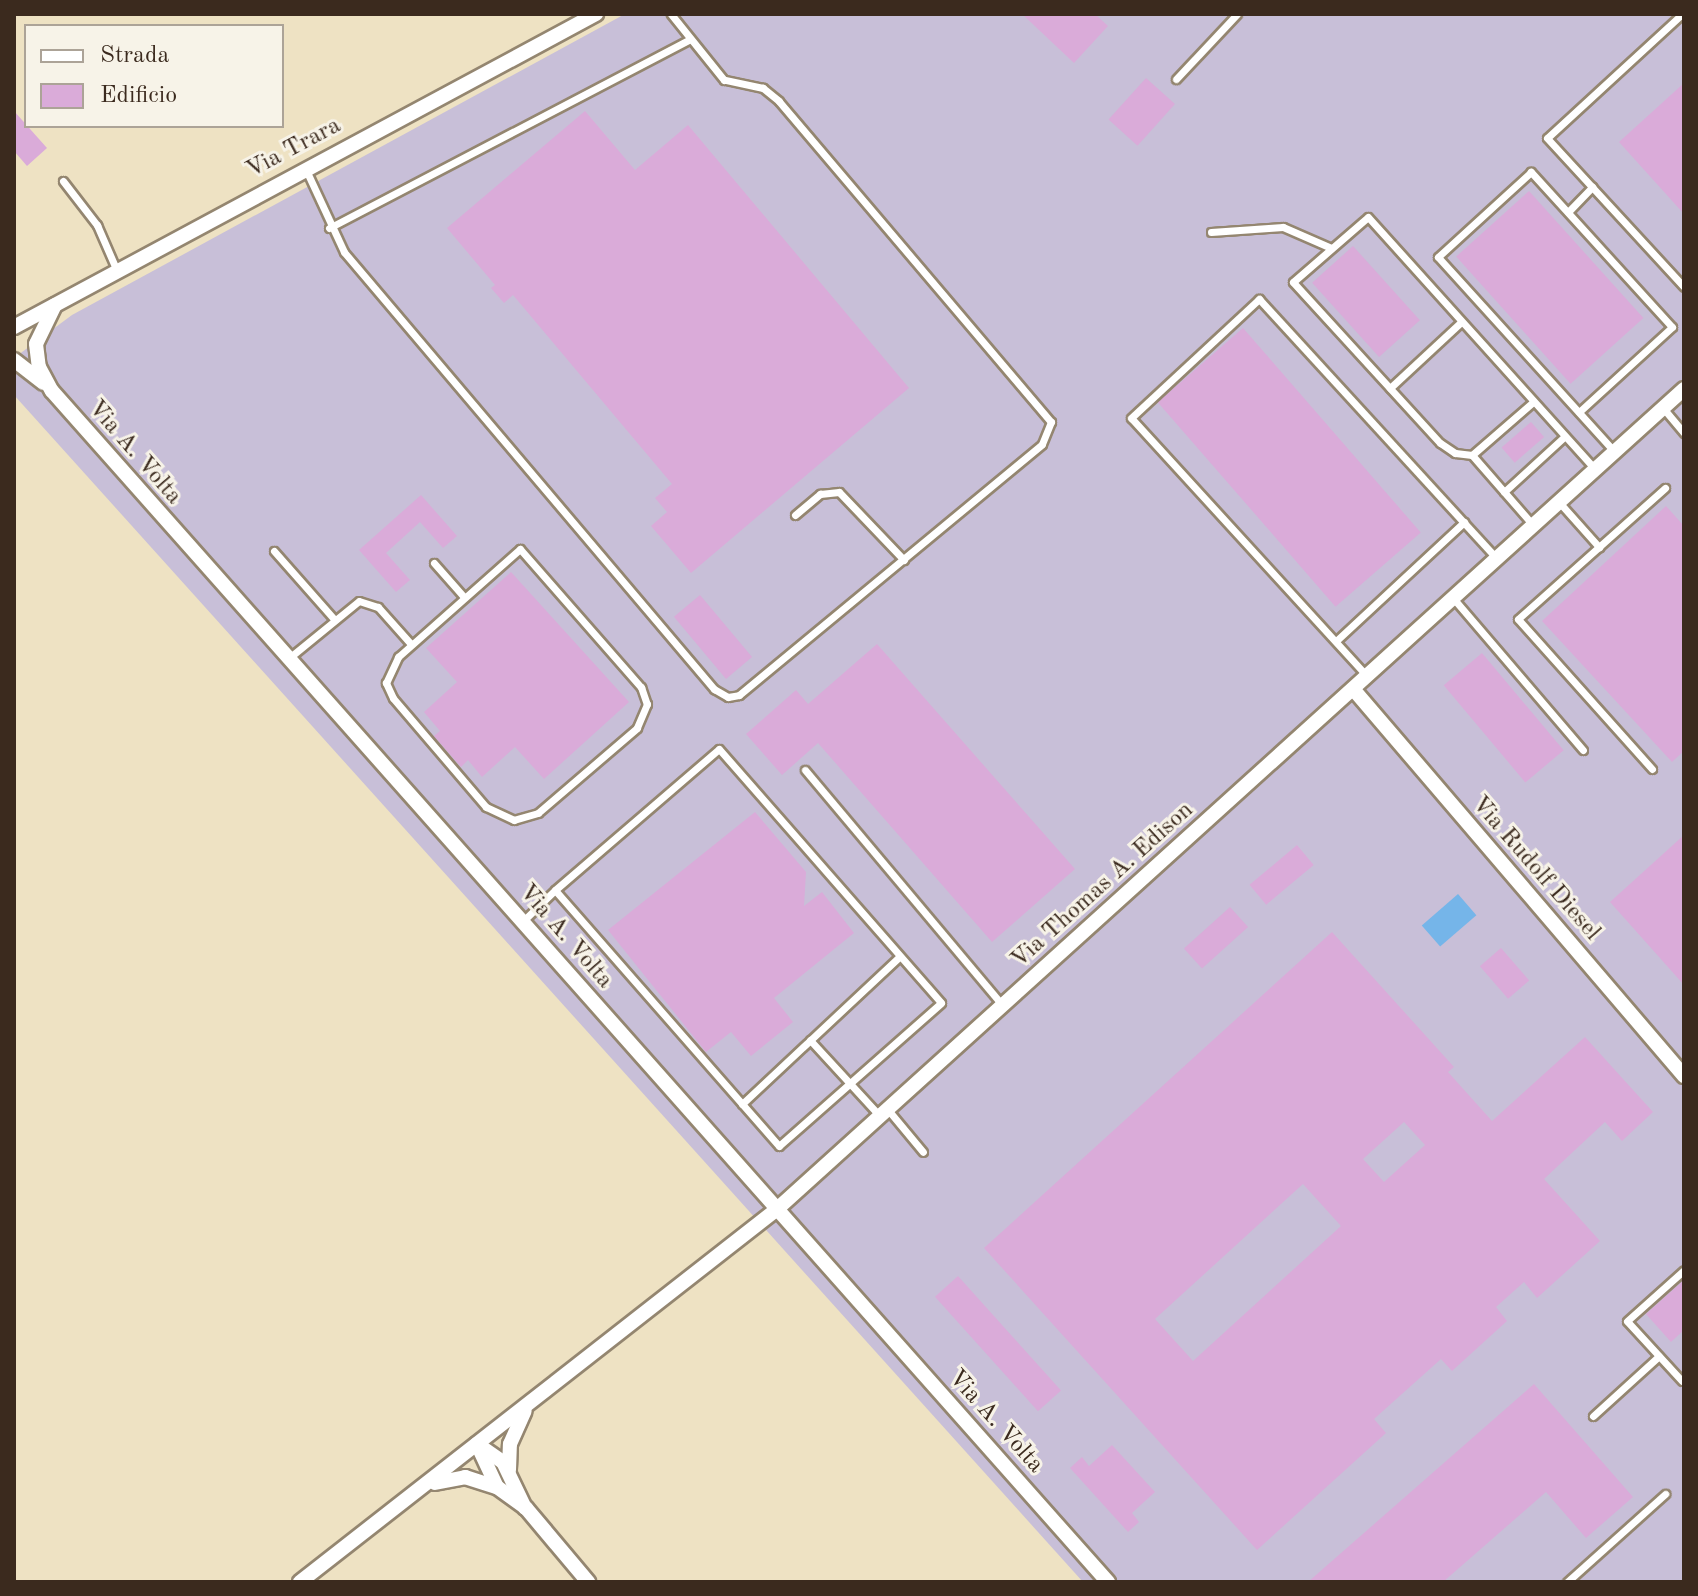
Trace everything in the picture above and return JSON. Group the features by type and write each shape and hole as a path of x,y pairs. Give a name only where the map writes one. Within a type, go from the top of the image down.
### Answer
{"street":[{"name":"Via Trara","path":"14,327 596,14"},
{"name":"Via A. Volta","path":"55,305 36,344 39,367 52,391 1108,1582"},
{"path":"14,360 52,391"},
{"name":"Via Thomas A. Edison","path":"417,1493 776,1210 1684,389"},
{"name":"Via Rudolf Diesel","path":"1354,690 1684,1076"},
{"path":"509,1471 514,1431 537,1397"},
{"path":"477,1444 496,1454 509,1471 526,1508"},
{"path":"477,1444 487,1474 497,1487 526,1508 588,1582"},
{"path":"300,1582 431,1484 465,1477 497,1487"}],"lane":[{"path":"305,168 329,228 723,695 745,692 1042,444 1052,428 1050,416 779,101 763,88 724,80 671,14"},
{"path":"1176,79 1237,14"},
{"path":"1682,14 1547,138 1684,287"},
{"path":"329,228 690,39"},
{"path":"1579,412 1672,327 1531,172 1438,257 1614,451"},
{"path":"63,181 97,225 117,271"},
{"path":"1568,212 1592,187"},
{"path":"1533,525 1472,455 1447,449 1293,282 1368,217 1594,468"},
{"path":"1211,232 1283,227 1331,248"},
{"path":"1368,677 1131,418 1154,396 1259,299 1496,558"},
{"path":"1390,388 1461,322"},
{"path":"1472,455 1533,402"},
{"path":"1663,408 1684,433"},
{"path":"1504,492 1564,437"},
{"path":"1652,769 1518,619 1665,488"},
{"path":"795,515 820,494 839,492 904,560"},
{"path":"1558,501 1599,547"},
{"path":"1336,641 1464,522"},
{"path":"520,549 645,693 647,710 641,724 538,813 524,819 502,817 486,807 390,694 389,668 411,644 520,549"},
{"path":"274,551 334,619"},
{"path":"434,563 464,597"},
{"path":"1453,598 1583,750"},
{"path":"288,659 355,602 369,601 411,644"},
{"path":"522,922 555,890 719,749 941,1003 779,1146 555,890"},
{"path":"805,770 1002,1005"},
{"path":"742,1104 900,956"},
{"path":"810,1040 850,1084 923,1152"},
{"path":"1682,1381 1627,1321 1684,1270"},
{"path":"1593,1416 1659,1356"},
{"path":"1567,1582 1665,1494"}],"shaded area":[{"path":"625,14 1684,14 1684,1582 1083,1582 14,395 14,358 72,315"}],"water":[{"path":"1458,894 1476,915 1440,947 1422,925"}],"building":[{"path":"1022,14 1095,14 1108,26 1074,63"},
{"path":"1146,78 1175,104 1138,146 1109,120"},
{"path":"1684,83 1684,214 1619,142"},
{"path":"14,111 24,122 24,128 29,128 47,148 27,166 14,151"},
{"path":"585,111 635,170 688,125 909,388 691,573 651,526 667,512 655,498 672,484 513,295 504,303 491,288 495,285 447,228"},
{"path":"1529,191 1643,318 1571,384 1456,257"},
{"path":"1353,246 1420,320 1379,357 1312,283"},
{"path":"1243,328 1421,533 1336,607 1158,402"},
{"path":"1531,422 1544,437 1515,463 1502,448"},
{"path":"421,495 457,536 443,548 420,522 386,553 410,580 396,592 359,550"},
{"path":"1666,506 1684,526 1684,751 1672,762 1542,621"},
{"path":"511,572 629,702 544,779 515,747 482,777 468,760 461,767 434,736 440,731 424,712 457,682 426,648"},
{"path":"700,595 752,657 726,679 674,617"},
{"path":"877,644 1075,869 992,942 818,743 782,775 746,734 796,690 808,704"},
{"path":"1482,653 1564,750 1525,782 1444,685"},
{"path":"755,812 806,872 804,906 822,892 854,933 774,998 793,1022 751,1056 731,1032 706,1052 608,930"},
{"path":"1684,835 1684,985 1610,902"},
{"path":"1297,845 1314,865 1266,905 1250,885"},
{"path":"1230,907 1248,927 1202,969 1184,948"},
{"path":"1332,932 1454,1067 1448,1072 1492,1121 1585,1037 1653,1112 1622,1141 1605,1122 1544,1179 1600,1241 1537,1298 1524,1282 1496,1307 1507,1321 1452,1371 1441,1359 1374,1419 1386,1433 1257,1550 984,1248","holes":["1404,1122 1425,1145 1384,1182 1363,1159","1303,1184 1341,1226 1193,1361 1155,1319"]},
{"path":"1501,948 1529,980 1508,999 1480,966"},
{"path":"958,1276 1061,1390 1038,1411 935,1297"},
{"path":"1684,1280 1684,1330 1671,1342 1646,1314"},
{"path":"1534,1384 1633,1497 1586,1538 1546,1492 1443,1582 1308,1582"},
{"path":"1112,1445 1155,1492 1132,1513 1139,1522 1128,1532 1070,1468 1082,1457 1089,1466"}]}
